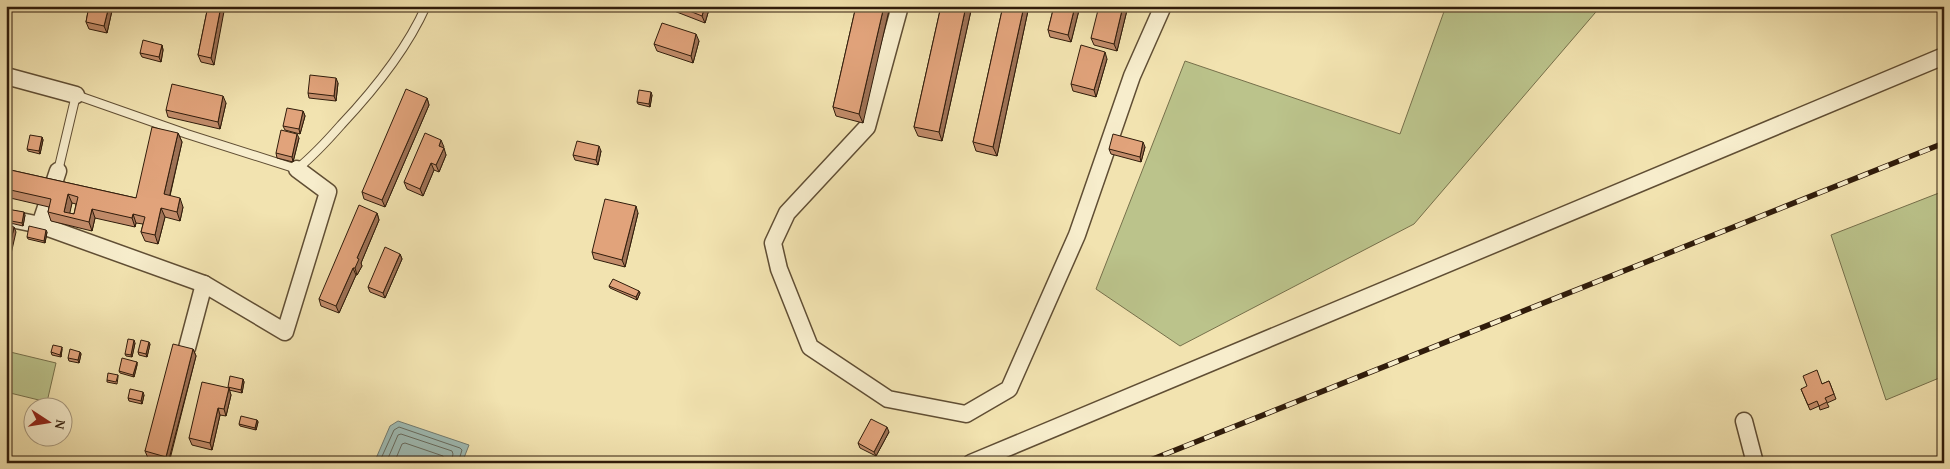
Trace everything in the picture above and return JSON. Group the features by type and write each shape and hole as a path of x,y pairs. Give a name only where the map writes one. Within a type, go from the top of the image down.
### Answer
{"street":[{"path":"900,6 867,127 787,213 773,243 779,269 810,347 888,399 966,414 1009,390 1077,235 1132,76 1163,6"},
{"path":"971,463 1944,56"},
{"path":"6,76 76,95"},
{"path":"6,218 40,225 204,284 285,332 328,192 297,169"},
{"path":"40,225 58,171"},
{"path":"187,348 204,284"},
{"path":"1744,421 1755,463"}],"lane":[{"path":"58,171 76,95 187,134 297,169 310,158 369,94 416,29 426,6"}],"green space":[{"path":"1446,6 1601,6 1414,224 1180,346 1096,289 1185,61 1400,134"},
{"path":"1944,191 1944,376 1886,400 1831,235"},
{"path":"6,351 56,363 48,396 22,396 6,392"}],"water":[{"path":"398,421 469,445 462,463 374,463 390,426"}],"building":[{"path":"89,6 109,6 104,26 86,22"},
{"path":"208,6 221,6 211,58 198,55"},
{"path":"677,6 705,6 702,16"},
{"path":"856,6 884,6 859,114 833,107"},
{"path":"941,6 966,6 939,132 914,127"},
{"path":"1003,6 1024,6 993,147 973,142"},
{"path":"1054,6 1075,6 1068,35 1048,30"},
{"path":"1099,6 1123,6 1114,44 1091,38"},
{"path":"662,23 696,34 691,56 654,44"},
{"path":"143,40 162,45 159,57 140,53"},
{"path":"1081,45 1105,52 1094,90 1071,84"},
{"path":"310,75 336,78 334,96 308,93"},
{"path":"172,84 223,96 218,122 166,110"},
{"path":"406,89 427,98 382,200 362,192"},
{"path":"639,90 651,92 649,104 637,102"},
{"path":"287,108 303,111 299,129 283,126"},
{"path":"152,127 178,133 164,194 180,198 177,212 161,208 155,235 141,232 145,217 133,214 132,218 92,209 89,222 48,212 51,199 6,189 6,169 136,198","holes":["68,194 78,197 74,214 64,212"]},
{"path":"281,130 297,134 292,157 276,153"},
{"path":"425,133 441,140 439,146 444,148 436,165 431,163 420,189 404,182"},
{"path":"1113,134 1143,142 1140,157 1109,149"},
{"path":"30,135 42,137 39,151 27,149"},
{"path":"577,141 599,146 596,160 573,155"},
{"path":"605,199 636,206 622,260 592,252"},
{"path":"359,205 377,213 357,258 359,259 336,306 319,299"},
{"path":"7,209 24,212 22,223 6,220"},
{"path":"6,225 14,227 6,263"},
{"path":"29,226 46,230 44,241 27,237"},
{"path":"385,247 400,254 383,293 368,287"},
{"path":"613,279 639,291 636,297 609,286"},
{"path":"128,339 134,340 131,355 125,354"},
{"path":"141,340 149,342 146,354 138,352"},
{"path":"173,344 193,349 166,457 145,451"},
{"path":"53,345 62,347 60,355 51,352"},
{"path":"70,349 80,352 78,360 68,358"},
{"path":"122,358 137,362 133,375 119,371"},
{"path":"1817,370 1822,384 1829,381 1834,394 1825,398 1827,402 1819,406 1817,401 1808,405 1801,389 1807,386 1803,376"},
{"path":"108,373 118,375 116,382 107,380"},
{"path":"230,376 243,379 241,390 228,387"},
{"path":"202,382 229,388 224,409 218,408 210,443 189,438"},
{"path":"130,389 143,392 141,401 128,398"},
{"path":"241,416 257,420 255,428 239,424"},
{"path":"871,419 887,427 874,452 858,443"}],"railway":[{"path":"1143,463 1944,143"}]}
